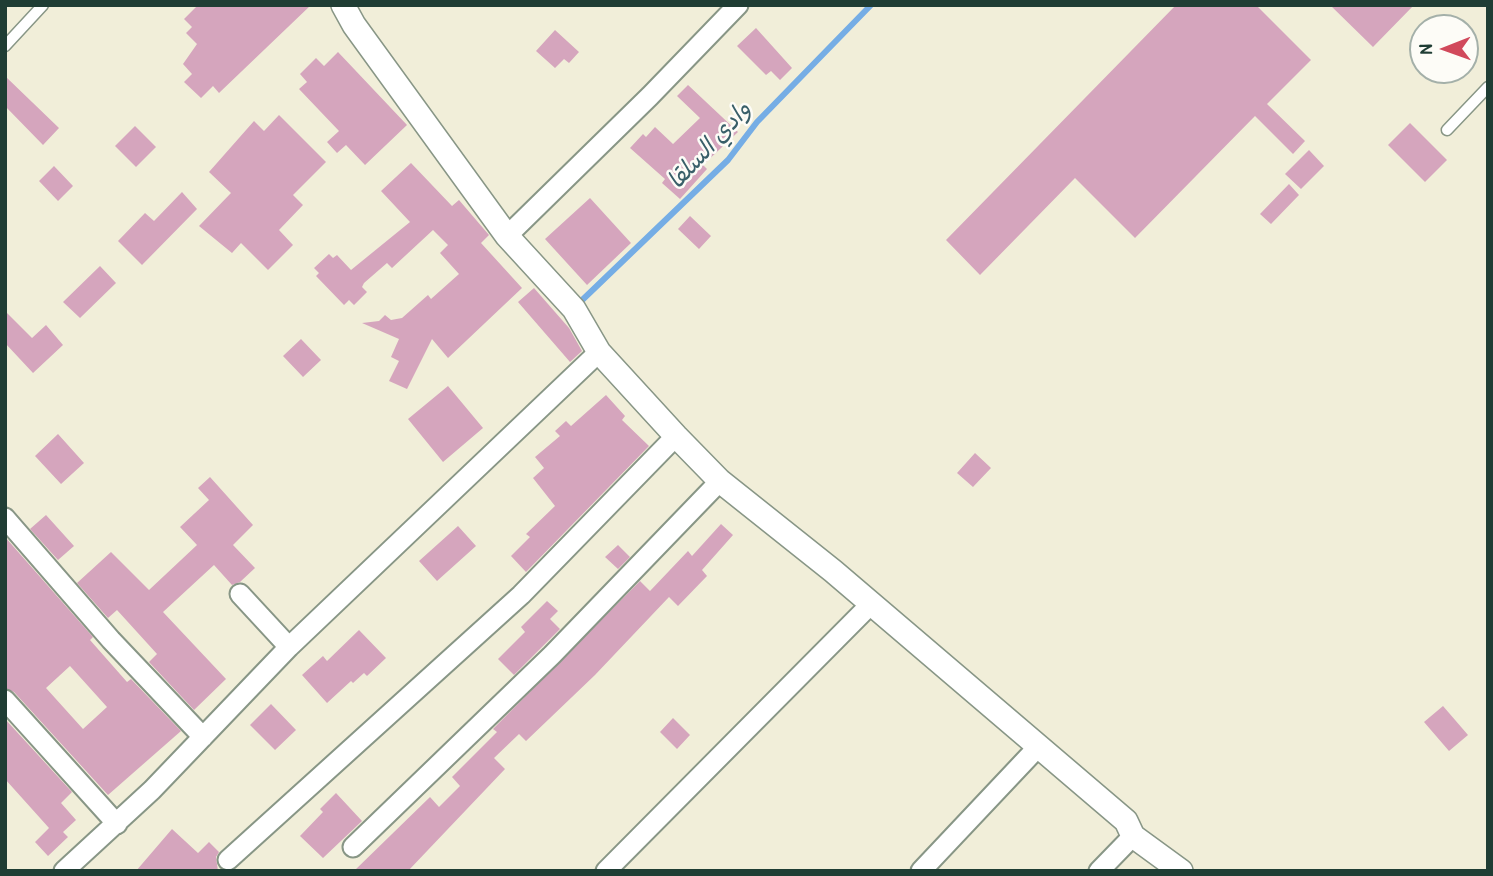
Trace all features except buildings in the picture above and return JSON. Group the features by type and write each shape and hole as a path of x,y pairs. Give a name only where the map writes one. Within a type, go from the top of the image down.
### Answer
{"street":[{"path":"343,5 458,178 574,309 598,352 676,436 720,481 871,604 1126,821 1133,836 1181,871"},
{"path":"507,236 650,96 738,5"},
{"path":"64,871 117,824 289,647 598,352"},
{"path":"228,860 521,595 676,436"},
{"path":"353,847 552,655 720,481"},
{"path":"5,518 111,640 203,737"},
{"path":"240,594 289,647"},
{"path":"606,871 871,604"},
{"path":"5,700 117,824"},
{"path":"921,871 1038,748"},
{"path":"1099,871 1133,836"}],"lane":[{"path":"5,47 43,5"},
{"path":"1447,130 1488,87"}],"waterway":[{"name":"وادي السلقا","path":"576,306 728,160 757,122 871,5"}]}
